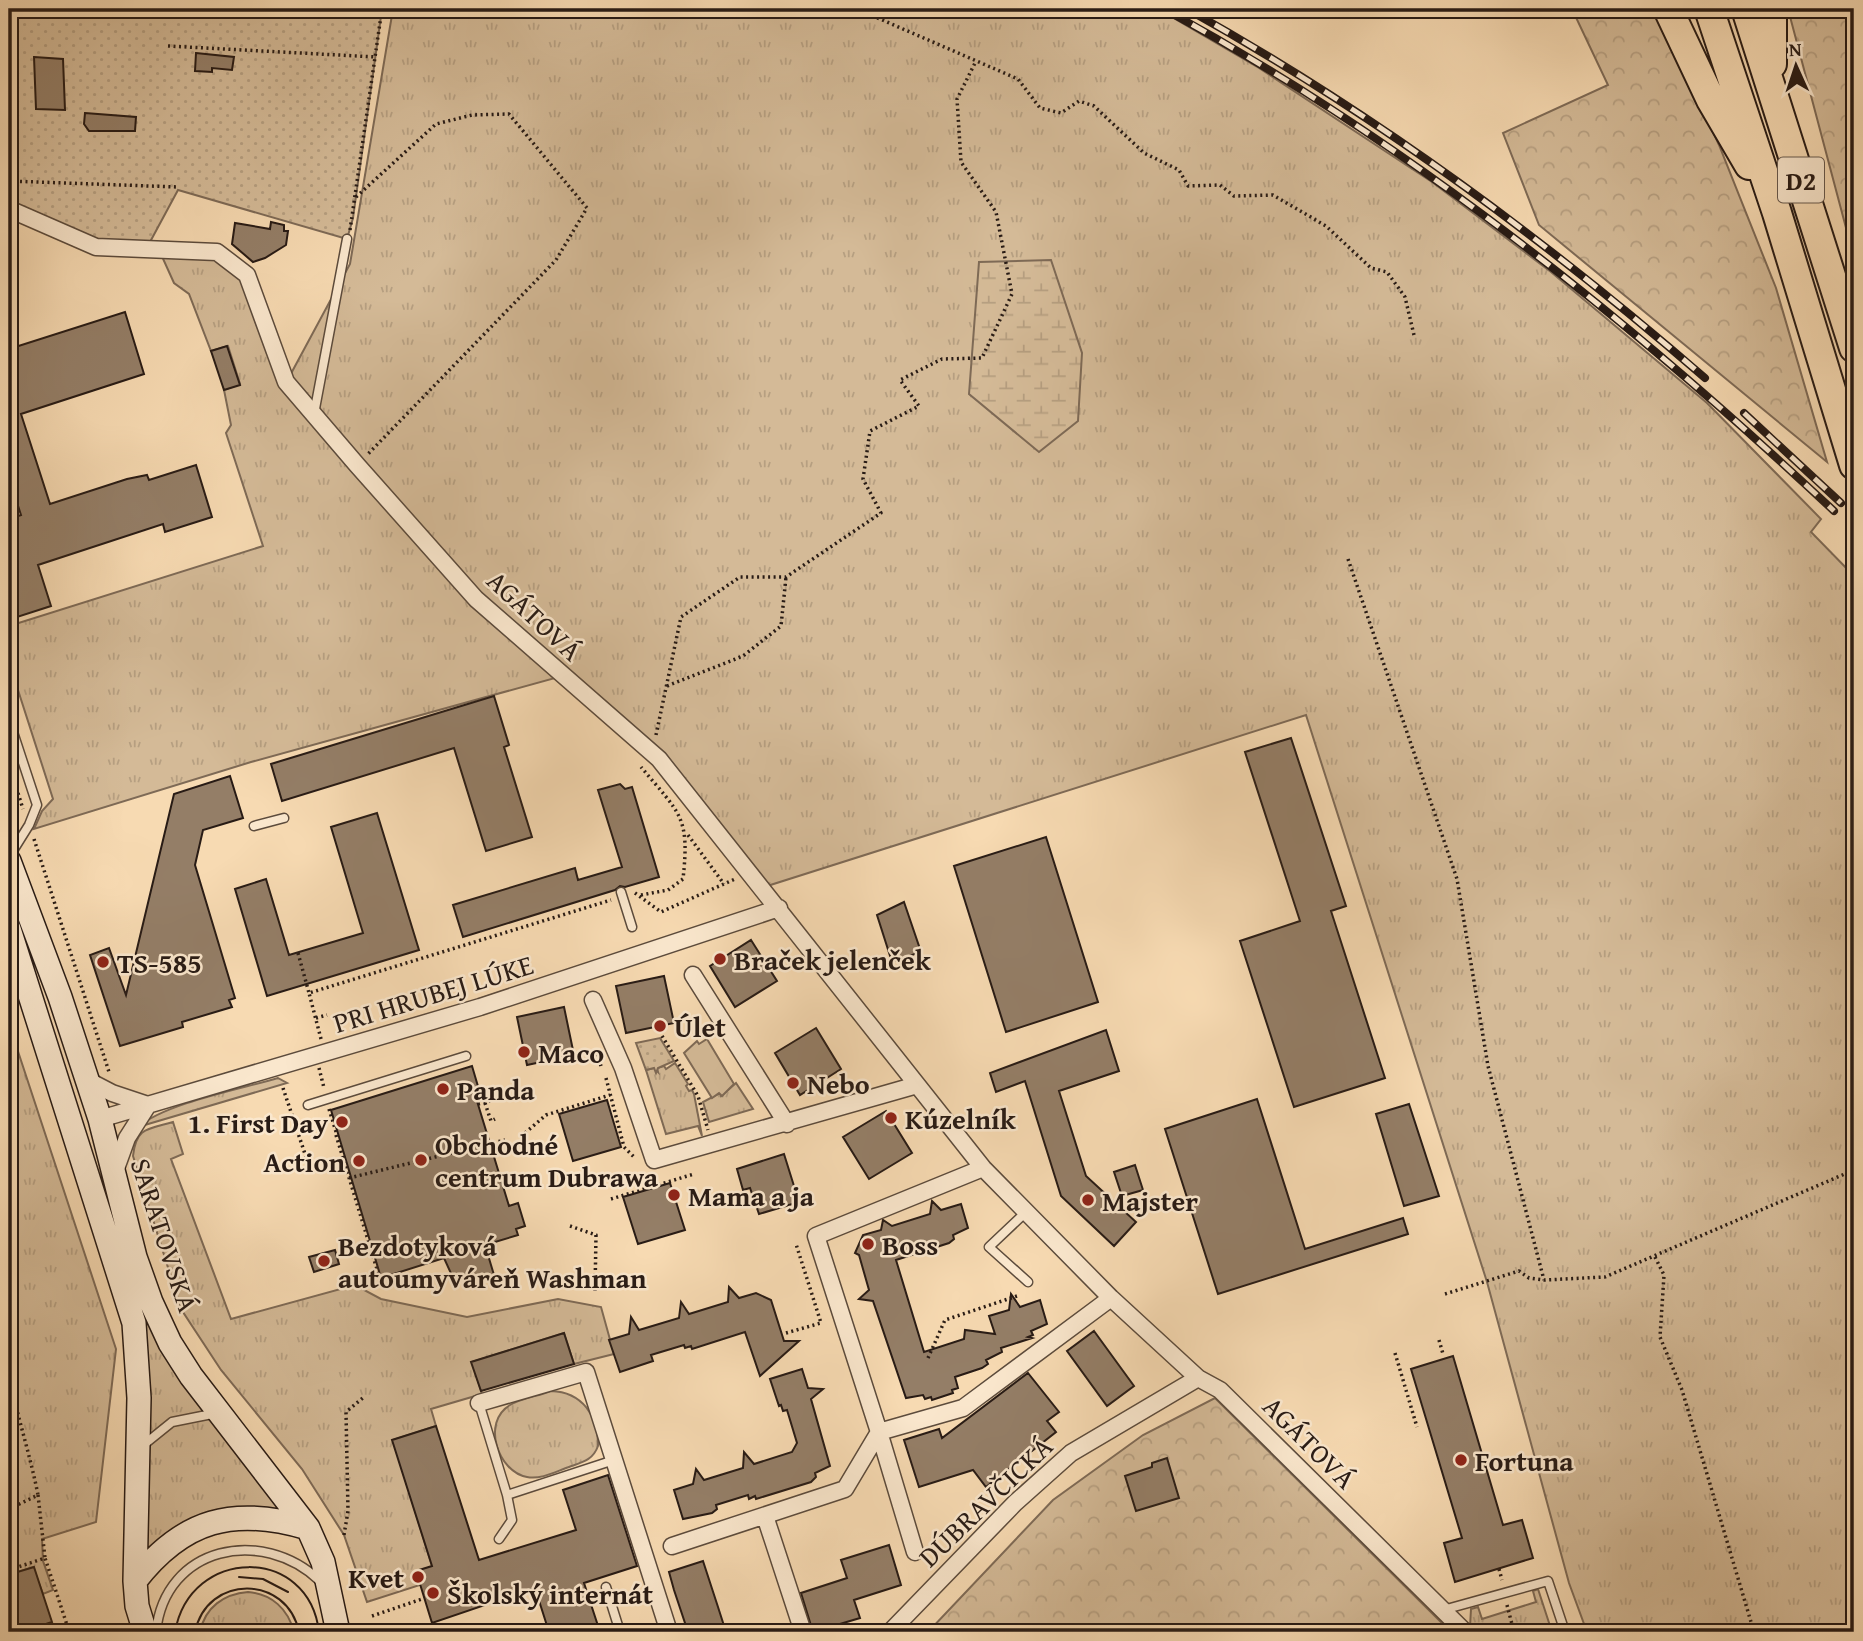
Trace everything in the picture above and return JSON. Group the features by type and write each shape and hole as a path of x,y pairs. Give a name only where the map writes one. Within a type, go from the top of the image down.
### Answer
{"highway":[{"path":"1668,9 1711,100 1777,213"},
{"name":"D2","path":"1709,9 1777,213 1854,465"},
{"name":"D2","path":"1745,9 1854,348"},
{"path":"1772,9 1773,91"}],"main road":[{"name":"SARATOVSKÁ","path":"9,859 100,1119 151,1301 170,1343 308,1528 323,1562 338,1632"},
{"name":"SARATOVSKÁ","path":"9,929 134,1323 139,1361 135,1581 137,1606 145,1632"},
{"path":"65,1100 100,1119 78,1142"},
{"path":"135,1581 171,1543 208,1524 252,1516 275,1518 308,1528"}],"street":[{"name":"AGÁTOVÁ","path":"9,209 96,247 217,252 247,275 286,382 476,598 652,754 779,908 983,1168 1111,1298 1198,1378 1220,1390 1465,1632"},
{"name":"PRI HRUBEJ LÚKE","path":"100,1119 480,1007 779,908"},
{"path":"693,975 787,1124"},
{"path":"593,1000 623,1068 654,1160 787,1124 918,1084"},
{"path":"87,1080 111,1093 148,1105 127,1138 114,1174"},
{"path":"915,1552 816,1236 983,1168"},
{"path":"672,1546 845,1489 879,1432 963,1408 1111,1298"},
{"path":"480,1403 586,1372 669,1632"},
{"name":"DÚBRAVČICKÁ","path":"890,1632 1015,1503 1072,1452 1198,1378"},
{"path":"765,1516 803,1632"}],"lane":[{"path":"314,414 347,239"},
{"path":"9,720 37,805 29,825 9,859"},
{"path":"254,826 284,818"},
{"path":"621,894 632,926"},
{"path":"308,1105 466,1056"},
{"path":"1026,1212 989,1247 1028,1282"},
{"path":"480,1403 512,1520 499,1539"},
{"path":"137,1451 172,1422 220,1413"},
{"path":"507,1495 614,1460"},
{"path":"156,1632 161,1609 180,1579 197,1563 229,1550 253,1549 281,1556 314,1575 330,1590"},
{"path":"1443,1611 1548,1581 1565,1632"},
{"path":"606,1587 620,1632"}],"path":[{"path":"347,239 356,197 382,9"},
{"path":"857,9 1018,79 1040,108 1061,113 1079,101 1094,107 1144,153 1179,170 1188,186 1220,185 1234,197 1273,195 1326,226 1371,268 1387,272 1405,297 1414,335"},
{"path":"168,46 376,57"},
{"path":"652,754 681,617 740,578 786,577 881,513 863,479 870,430 919,406 900,380 942,359 982,358 1012,294 996,212 961,162 957,99 976,61"},
{"path":"356,197 436,124 472,115 509,114 587,208 556,260 357,465"},
{"path":"9,181 178,187"},
{"path":"1348,559 1457,879 1488,1066 1544,1280"},
{"path":"667,686 743,656 781,626 786,577"},
{"path":"636,761 683,820 685,832 683,879 668,890 641,895"},
{"path":"16,788 112,1080"},
{"path":"685,832 724,884"},
{"path":"309,993 621,894 636,892 661,912 750,873"},
{"path":"298,953 321,1040 311,1042"},
{"path":"316,1018 327,1015"},
{"path":"662,1036 698,1096 710,1136"},
{"path":"606,1079 624,1147 635,1158"},
{"path":"283,1088 306,1157"},
{"path":"525,1132 545,1115 610,1095"},
{"path":"478,1104 487,1102 491,1121 495,1119"},
{"path":"337,1135 379,1276"},
{"path":"349,1178 505,1140"},
{"path":"1445,1294 1519,1271 1530,1278 1544,1280 1605,1278 1854,1170"},
{"path":"611,1199 694,1174"},
{"path":"570,1226 596,1235 595,1291"},
{"path":"786,1333 821,1323 796,1244"},
{"path":"1655,1257 1664,1275 1660,1338 1682,1390 1754,1632"},
{"path":"928,1358 945,1320 1020,1295"},
{"path":"1438,1340 1443,1354"},
{"path":"1395,1353 1417,1427"},
{"path":"9,1376 19,1424 29,1448 44,1558 68,1628 66,1632"},
{"path":"344,1535 348,1511 346,1412 364,1397"},
{"path":"9,1509 37,1495"},
{"path":"9,1570 44,1558"},
{"path":"372,1616 425,1598"}],"green space":[{"path":"54,9 382,9 353,218 347,239 178,190 150,242 96,246 9,209 9,12 54,15"},
{"path":"393,9 1158,9 1259,68 1432,182 1551,272 1707,403 1821,519 1811,532 1854,576 1854,1632 1587,1632 1569,1583 1487,1282 1306,715 764,887 659,759 562,676 251,762 34,829 42,811 53,799 9,662 9,626 263,546 226,433 231,425 224,390 240,384 228,346 211,351 189,294 174,283 160,252 217,252 247,275 287,381 350,264"},
{"path":"1572,9 1657,9 1719,145 1776,288 1827,462 1539,225 1503,133 1608,85"},
{"path":"1788,9 1854,9 1854,258"},
{"path":"1051,260 1082,353 1078,421 1039,452 969,394 979,262"},
{"path":"9,1024 116,1349 96,1522 42,1539 43,1561 53,1590 43,1594 33,1567 14,1573 16,1577 9,1580"},
{"path":"660,1038 674,1061 658,1068 656,1073 654,1068 646,1070 636,1043"},
{"path":"707,1039 734,1084 722,1096 719,1093 712,1098 684,1053 697,1041 699,1044"},
{"path":"675,1063 688,1084 686,1086 689,1091 692,1090 694,1094 702,1136 698,1126 666,1134 646,1070 654,1068 658,1072 657,1068 664,1066 666,1069"},
{"path":"278,1078 287,1083 138,1127 151,1118 185,1104"},
{"path":"736,1083 753,1109 709,1122 703,1102 720,1093 721,1096"},
{"path":"173,1122 183,1154 171,1159 231,1319 355,1285 381,1299 467,1317 558,1299 601,1307 614,1354 574,1364 564,1333 472,1362 482,1394 431,1409 436,1426 393,1440 432,1566 420,1585 367,1602 344,1535 302,1469 221,1370 181,1309 133,1156 140,1134 150,1128"},
{"path":"149,1319 308,1528 241,1517 147,1566 138,1342"},
{"path":"551,1391 572,1396 586,1408 595,1425 598,1446 583,1462 543,1476 527,1477 517,1473 501,1457 495,1434 496,1423 501,1413 510,1405"},
{"path":"1215,1398 1451,1632 928,1632 1053,1500 1143,1435"},
{"path":"1538,1589 1552,1632 1475,1632 1470,1627 1471,1609 1478,1607 1482,1619 1536,1602 1533,1591"},
{"path":"248,1592 272,1599 278,1604 288,1616 294,1632 200,1632 206,1615 217,1603"}],"building":[{"path":"196,53 234,57 232,70 212,68 212,72 195,71"},
{"path":"34,57 63,59 65,110 36,109"},
{"path":"85,113 136,117 135,131 89,131 84,124"},
{"path":"271,222 284,225 284,231 288,231 286,245 265,258 253,262 232,244 235,223 270,229"},
{"path":"125,312 144,374 21,414 50,504 127,479 147,475 149,480 196,465 212,517 165,532 163,524 38,565 51,606 11,619 9,519 21,515 9,478 9,349"},
{"path":"227,346 240,385 224,390 211,351"},
{"path":"494,696 509,745 504,747 532,837 486,851 454,748 282,801 271,764"},
{"path":"1291,738 1346,906 1331,911 1385,1078 1294,1107 1240,941 1300,921 1245,752"},
{"path":"230,776 243,818 203,830 195,865 235,998 229,1000 232,1007 182,1022 183,1027 120,1046 90,955 109,948 126,995 174,794"},
{"path":"620,784 625,789 632,787 659,877 620,886 615,890 463,937 453,905 575,868 578,880 622,867 598,790"},
{"path":"377,813 419,950 267,996 235,889 266,879 289,955 363,933 331,827"},
{"path":"1046,837 1098,1002 1006,1032 954,866"},
{"path":"904,902 921,952 892,962 877,915"},
{"path":"751,940 777,981 735,1007 710,966"},
{"path":"664,976 674,1023 626,1033 616,986"},
{"path":"564,1007 574,1055 527,1065 517,1017"},
{"path":"816,1028 841,1069 800,1095 775,1053"},
{"path":"1106,1030 1119,1071 1059,1091 1086,1176 1136,1222 1114,1246 1061,1196 1025,1081 996,1092 990,1073"},
{"name":"Obchodné centrum Dubrawa","path":"472,1066 482,1100 477,1101 509,1206 518,1203 525,1226 516,1229 518,1235 485,1245 494,1275 454,1280 444,1258 381,1278 331,1110"},
{"path":"1257,1099 1305,1249 1403,1218 1408,1234 1218,1294 1165,1129"},
{"path":"607,1100 621,1147 573,1161 559,1114"},
{"path":"1409,1104 1439,1196 1404,1206 1376,1114"},
{"path":"886,1111 912,1153 869,1179 843,1137"},
{"path":"784,1154 799,1202 759,1214 750,1188 743,1190 737,1169"},
{"path":"1135,1165 1143,1190 1122,1196 1114,1172"},
{"path":"670,1183 685,1230 638,1244 623,1197"},
{"path":"932,1201 941,1210 961,1204 968,1228 953,1235 954,1239 949,1243 896,1260 924,1352 964,1339 965,1330 995,1334 989,1316 1009,1310 1011,1294 1020,1307 1040,1300 1047,1324 1031,1331 1033,1335 1028,1337 1032,1338 1001,1348 1002,1352 986,1360 988,1364 982,1368 955,1377 958,1388 952,1390 953,1393 932,1400 931,1397 925,1399 923,1395 906,1398 873,1301 859,1299 869,1290 859,1255 855,1253 863,1235 881,1230 883,1220 892,1226 930,1214"},
{"name":"Bezdotyková autoumyváreň Washman","path":"335,1250 339,1264 314,1272 309,1257"},
{"path":"729,1287 739,1298 756,1293 771,1300 784,1341 799,1341 760,1376 745,1332 692,1349 691,1346 685,1348 684,1345 651,1355 653,1361 620,1372 609,1340 629,1334 631,1317 639,1330 679,1318 681,1302 689,1314 728,1302"},
{"path":"1094,1331 1134,1386 1107,1406 1067,1351"},
{"path":"564,1333 574,1364 481,1391 471,1362"},
{"name":"Fortuna","path":"1453,1356 1503,1525 1522,1520 1533,1558 1455,1582 1444,1543 1462,1538 1411,1369"},
{"path":"802,1369 808,1388 823,1389 811,1399 830,1466 815,1473 816,1477 811,1482 756,1499 755,1496 749,1499 748,1495 716,1505 717,1509 712,1513 683,1519 674,1490 693,1484 696,1469 704,1480 743,1468 744,1452 754,1464 792,1452 797,1443 787,1410 783,1411 781,1405 779,1406 770,1379"},
{"path":"1028,1373 1059,1412 1047,1421 1056,1432 986,1487 973,1470 919,1487 904,1440 939,1429 942,1438"},
{"path":"436,1426 479,1560 576,1530 563,1490 608,1475 637,1566 584,1583 600,1632 549,1632 535,1588 432,1623 416,1571 432,1566 392,1440"},
{"path":"1167,1458 1179,1498 1136,1511 1125,1476 1152,1467 1152,1463"},
{"path":"889,1545 901,1585 854,1600 860,1618 813,1632 801,1593 847,1578 841,1560"},
{"path":"703,1561 726,1632 688,1632 674,1590 669,1572"},
{"path":"34,1567 52,1622 34,1628 35,1632 14,1632 9,1617 9,1580 16,1577 14,1573"}],"tram line":[{"path":"175,1632 185,1604 202,1583 225,1571 249,1567 273,1571 294,1583 311,1603 319,1632"},
{"path":"239,1577 263,1579 288,1592"},
{"path":"195,1632 202,1613 215,1599 230,1591 247,1588 264,1591 279,1599 292,1613 299,1632"}],"railway":[{"path":"1164,9 1255,61 1344,117 1515,239 1678,371 1834,511"},
{"path":"1187,9 1323,91 1455,180 1583,276 1705,378"},
{"path":"1744,413 1841,503"}],"place":[{"name":"Braček jelenček","path":"720,959"},
{"name":"TS-585","path":"103,962"},
{"name":"Úlet","path":"660,1026"},
{"name":"Maco","path":"524,1052"},
{"name":"Nebo","path":"793,1083"},
{"name":"Panda","path":"443,1089"},
{"name":"Kúzelník","path":"891,1118"},
{"name":"1. First Day","path":"342,1122"},
{"name":"Obchodné centrum Dubrawa","path":"421,1160"},
{"name":"Action","path":"359,1161"},
{"name":"Mama a ja","path":"674,1195"},
{"name":"Majster","path":"1088,1200"},
{"name":"Boss","path":"868,1244"},
{"name":"Bezdotyková autoumyváreň Washman","path":"324,1261"},
{"name":"Fortuna","path":"1461,1460"},
{"name":"Kvet","path":"418,1577"},
{"name":"Školský internát","path":"433,1593"}]}
